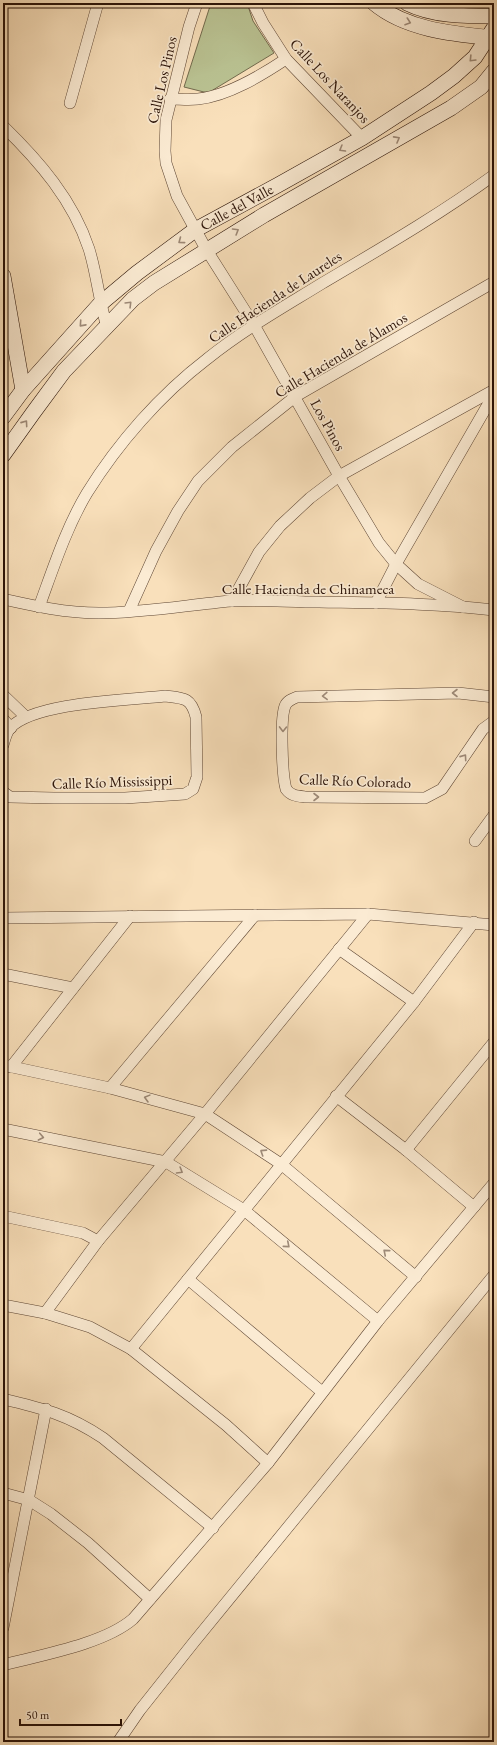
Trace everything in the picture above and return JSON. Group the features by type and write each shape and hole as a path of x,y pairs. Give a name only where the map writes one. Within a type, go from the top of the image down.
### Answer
{"street":[{"path":"70,103 98,3"},
{"name":"Calle Los Pinos","path":"195,230 177,196 166,163 165,136 170,99 197,3"},
{"name":"Calle Los Naranjos","path":"253,3 263,23 286,59 362,138"},
{"path":"374,3 404,22 425,27 492,34"},
{"path":"407,3 420,9 445,13 494,16"},
{"name":"Calle del Valle","path":"3,417 23,390 100,304 136,273 195,230 278,186 362,138 454,76 475,57 492,34"},
{"path":"170,99 199,99 220,94 269,71 286,59"},
{"name":"Calle del Valle","path":"3,455 64,371 133,299 154,283 206,249 452,108 481,87 494,71"},
{"path":"3,126 36,160 54,182 83,232 90,251 100,304 106,326"},
{"name":"Calle Hacienda de Laureles","path":"39,607 79,509 94,482 117,449 155,407 190,373 254,324 409,232 494,175"},
{"name":"Los Pinos","path":"195,230 254,324 296,396 364,519 396,564 418,584 463,607"},
{"path":"3,276 23,390"},
{"name":"Calle Hacienda de Álamos","path":"129,611 156,551 178,511 198,481 232,447 296,396 494,282"},
{"path":"232,601 259,552 280,526 310,498 339,476 494,390"},
{"path":"376,603 396,564 494,394"},
{"name":"Calle Hacienda de Chinameca","path":"3,599 39,607 73,612 99,613 232,601 376,603 494,610"},
{"name":"Calle Río Colorado","path":"494,697 458,693 297,697 286,704 284,710 282,727 286,789 289,793 295,796 425,798 442,789 483,729 494,721"},
{"path":"3,695 26,717"},
{"name":"Calle Río Mississippi","path":"3,792 5,795 16,798 125,798 185,794 193,789 197,777 196,717 194,708 190,702 181,698 165,696 64,707 26,717 10,728"},
{"path":"3,719 10,728 3,745"},
{"path":"476,841 494,815"},
{"path":"45,1313 98,1241 166,1162 368,914"},
{"path":"3,918 368,914 474,922 494,925"},
{"path":"110,1088 255,915"},
{"path":"130,916 74,988 7,1066 110,1088 205,1114 281,1164 416,1277"},
{"path":"131,1349 414,1002 474,922"},
{"path":"339,949 414,1002"},
{"path":"3,974 74,988"},
{"path":"406,1150 494,1042"},
{"path":"336,1096 406,1150 474,1207"},
{"path":"3,1129 166,1162 244,1210 378,1322"},
{"path":"3,1665 85,1643 124,1627 133,1619 268,1463 378,1322 494,1183"},
{"path":"3,1216 83,1233 98,1241"},
{"path":"118,1742 140,1710 194,1642 494,1275"},
{"path":"188,1279 322,1392"},
{"path":"3,1305 45,1313 90,1327 131,1349 226,1425 268,1463"},
{"path":"3,1399 46,1409 85,1426 103,1438 213,1528"},
{"path":"3,1628 46,1409"},
{"path":"3,1493 29,1500 51,1514 88,1543 150,1599"}],"green space":[{"path":"211,3 247,3 253,21 274,53 208,93 184,87"}]}
